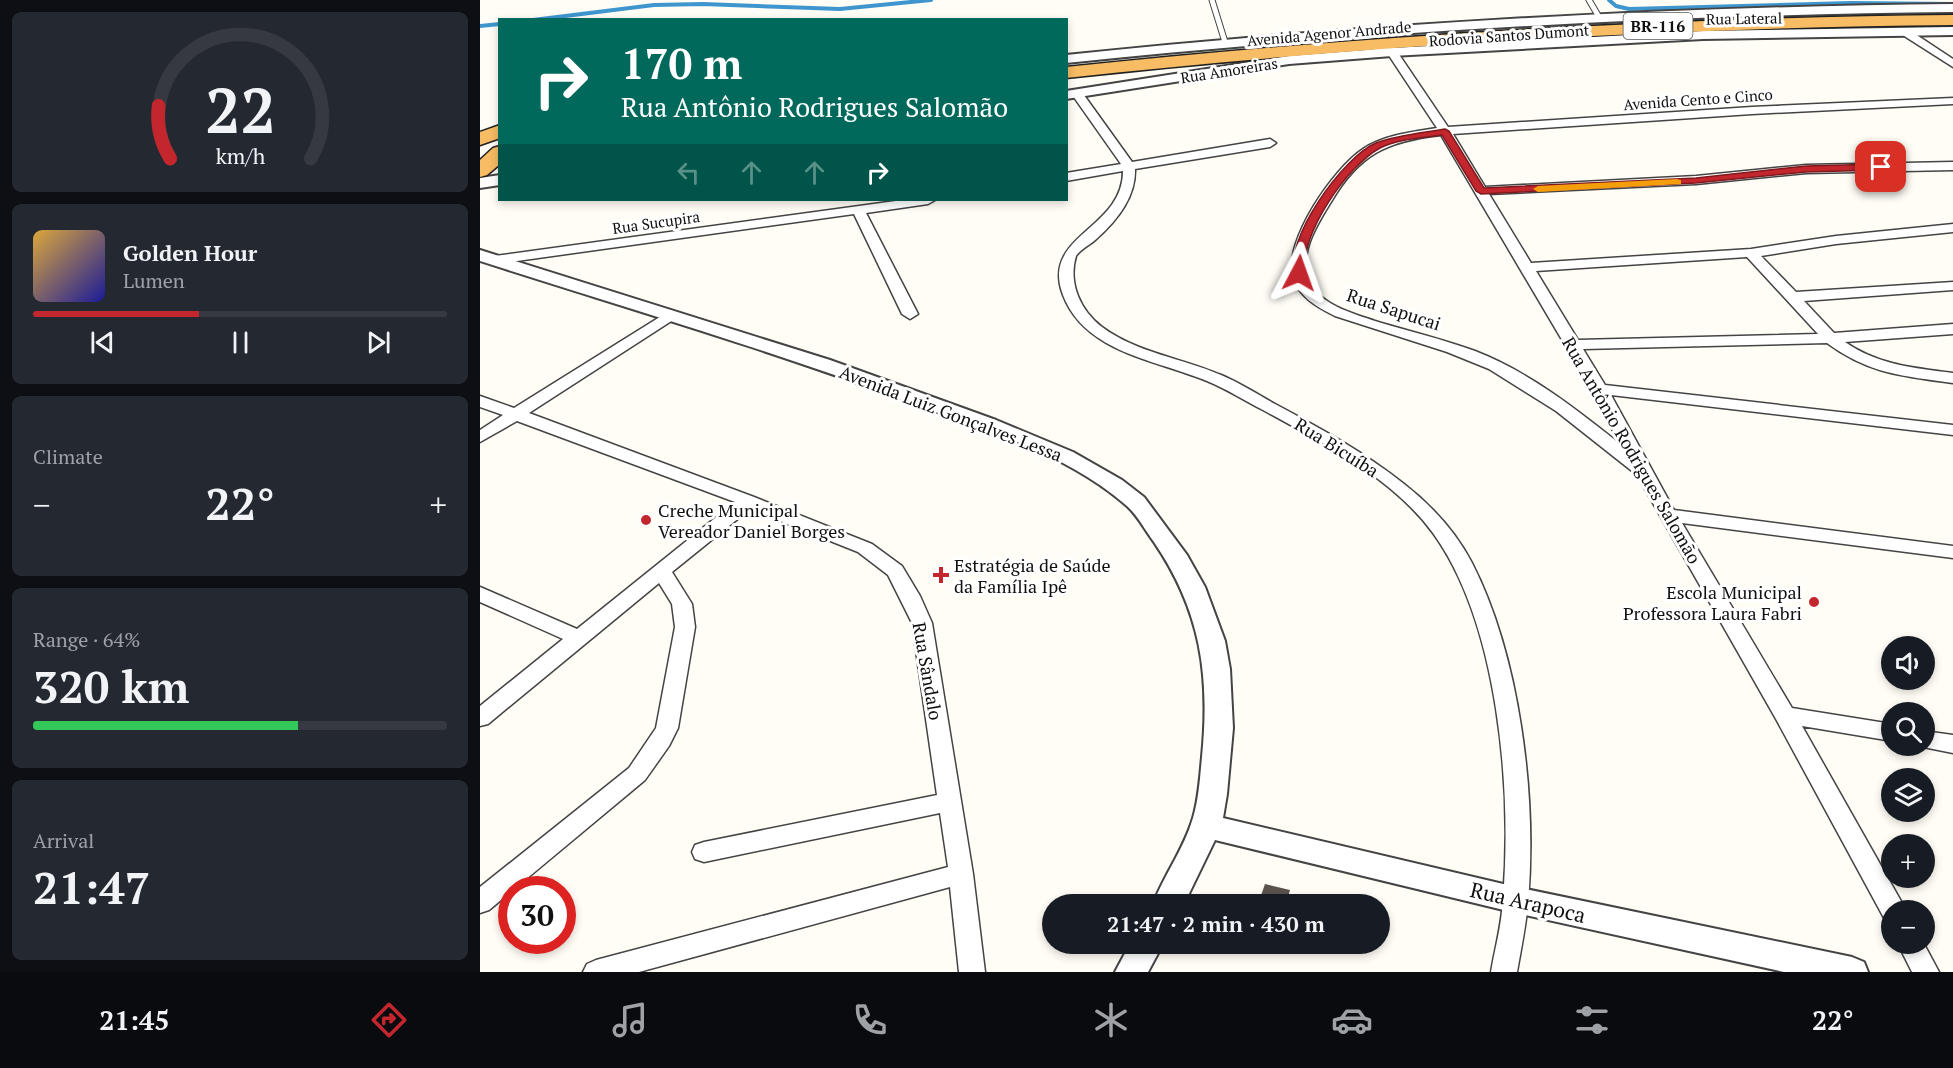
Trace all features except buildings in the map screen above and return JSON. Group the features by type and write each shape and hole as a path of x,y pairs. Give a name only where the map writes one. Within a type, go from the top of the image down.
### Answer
{"highway":[{"name":"Rodovia Santos Dumont","path":"1068,73 1171,61 1222,49 1443,40 1611,28 1697,30 1953,20"},
{"path":"1443,40 1486,46"},
{"path":"1222,49 1289,60"},
{"path":"1138,84 1153,77 1171,61 1151,50"},
{"path":"480,153 493,139"},
{"path":"480,171 493,139"}],"street":[{"path":"1611,28 1746,11 1953,9"},
{"name":"Avenida Agenor Andrade","path":"1068,59 1151,50 1222,49 1417,26 1558,31"},
{"name":"Rua Lateral","path":"1697,30 1953,31"},
{"path":"1902,30 1953,64"},
{"path":"1364,44 1392,52 1486,46 1558,31"},
{"name":"Rua Amoreiras","path":"1072,94 1289,60 1392,52"},
{"name":"Rua Antônio Rodrigues Salomão","path":"1392,52 1445,131 1528,267 1646,472 1668,515 1785,715 1887,900"},
{"path":"1072,94 1130,167"},
{"name":"Avenida Cento e Cinco","path":"1445,131 1740,110 1953,101"},
{"name":"Rua Sapucai","path":"1445,131 1379,145 1360,156 1328,195 1302,244 1298,261 1304,285 1311,295 1324,305 1339,312 1472,355 1520,381 1568,410 1646,472"},
{"path":"1068,177 1270,143"},
{"path":"1936,166 1953,173"},
{"path":"1481,191 1696,180 1806,169 1953,166"},
{"name":"Rua Bicuíba","path":"1130,167 1130,182 1119,203 1088,239 1072,251 1068,262 1067,283 1076,307 1086,321 1116,342 1215,378 1361,458 1396,485 1439,528 1469,576 1491,638 1507,710 1516,801 1516,900 1504,972"},
{"path":"480,183 498,180"},
{"name":"Rua Sucupira","path":"487,258 922,201"},
{"path":"858,211 910,314"},
{"path":"1528,267 1751,253 1836,240 1953,228"},
{"path":"1751,253 1830,338 1852,354 1876,365 1922,375 1953,378"},
{"name":"Avenida Luiz Gonçalves Lessa","path":"487,258 845,370 1052,449 1093,471 1138,504 1178,557 1199,596 1213,637 1220,684 1219,736 1212,798 1206,826 1191,863 1174,894"},
{"path":"1794,297 1953,286"},
{"path":"480,437 671,315"},
{"path":"1573,345 1830,338 1953,329"},
{"path":"1599,389 1953,430"},
{"name":"Rua Sândalo","path":"480,401 748,501 865,548 895,571 922,623 961,874 972,972"},
{"path":"480,718 748,501"},
{"path":"1668,515 1953,552"},
{"path":"480,902 637,774 661,740 667,728 686,611 662,571"},
{"path":"480,594 579,638"},
{"path":"1785,715 1881,731"},
{"path":"1935,741 1953,744"},
{"path":"704,852 950,802"},
{"name":"Rua Arapoca","path":"1206,826 1516,900 1852,972"},
{"path":"596,972 961,874"},
{"path":"1131,972 1141,954"},
{"path":"1916,954 1926,972"}],"lane":[{"path":"1212,0 1222,49"},
{"path":"1589,0 1611,28"}],"waterway":[{"path":"549,18 654,5 703,4 840,9 931,0"},
{"path":"1609,0 1616,6 1629,9 1851,3 1953,4"},
{"path":"480,26 498,24"}],"slow traffic":[{"path":"1538,189 1677,182"}],"place":[{"name":"Creche Municipal Vereador Daniel Borges","path":"646,520"},
{"name":"Estratégia de Saúde da Família Ipê","path":"941,575"},
{"name":"Escola Municipal Professora Laura Fabri","path":"1814,602"}],"route":[{"path":"1299,273 1298,261 1302,244 1328,195 1360,156 1379,145 1405,138 1445,131 1481,191 1696,180 1806,169 1881,167"}]}
